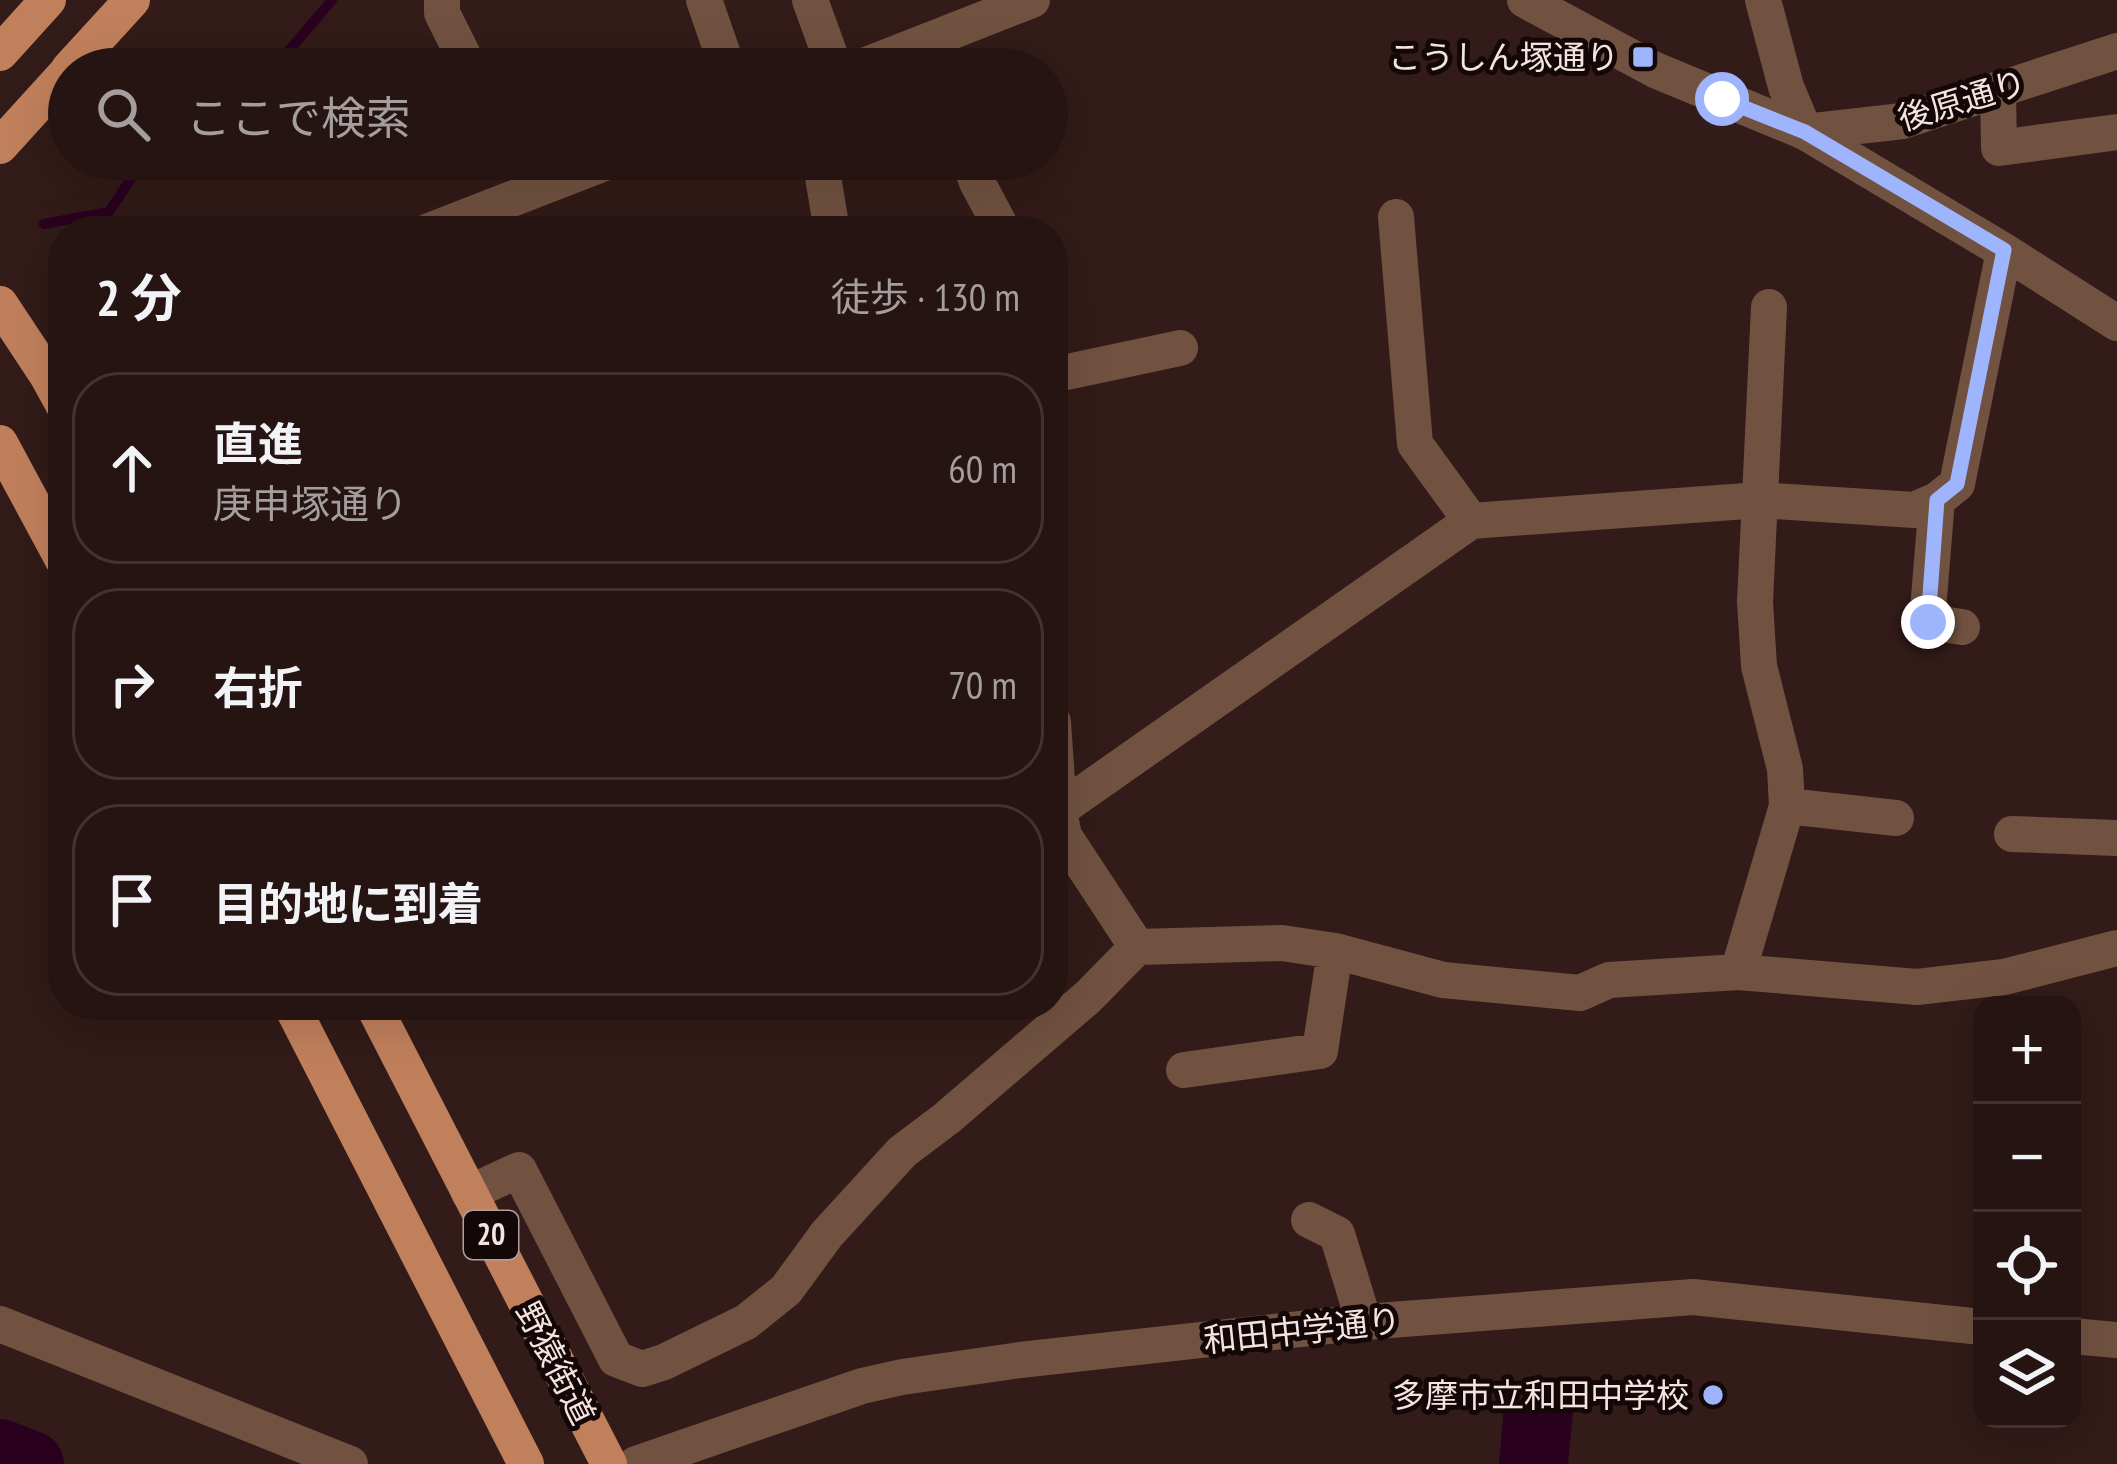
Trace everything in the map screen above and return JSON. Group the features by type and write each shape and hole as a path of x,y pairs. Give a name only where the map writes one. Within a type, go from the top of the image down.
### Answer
{"main road":[{"path":"0,53 48,0"},
{"path":"88,48 132,0"},
{"path":"0,146 48,92"},
{"path":"0,304 48,369"},
{"path":"0,443 48,532"},
{"name":"20","path":"299,1020 526,1464"},
{"name":"野猿街道","path":"381,1020 609,1464"}],"street":[{"path":"442,0 442,13 460,48"},
{"path":"704,0 721,48"},
{"path":"810,0 827,48"},
{"path":"945,48 1032,0"},
{"path":"1525,0 1654,70 1805,132 2117,322"},
{"path":"1763,0 1786,87 1805,132"},
{"name":"後原通り","path":"1805,132 1903,121 2117,51"},
{"path":"1998,89 1999,148 2117,132"},
{"path":"454,216 515,180"},
{"path":"824,180 830,216"},
{"path":"976,180 995,216"},
{"path":"1396,218 1415,444 1471,520"},
{"path":"1068,805 1471,520 1760,500 1914,510 1937,500 1957,484 2004,250"},
{"path":"1738,972 1787,806 1784,769 1759,666 1755,602 1769,307"},
{"path":"1068,372 1180,348"},
{"path":"1937,500 1928,622 1962,626"},
{"path":"1787,806 1896,818"},
{"path":"2012,834 2117,838"},
{"path":"1068,842 1137,946"},
{"path":"1068,1014 1137,946 1282,943 1335,951 1443,980 1580,994 1609,980 1738,972 1917,987 2004,977 2117,948"},
{"path":"1184,1070 1320,1051 1335,951"},
{"path":"469,1193 519,1170 616,1359 642,1369 746,1322 786,1290 827,1234 902,1152 1061,1020"},
{"path":"1309,1220 1336,1234 1364,1322"},
{"name":"和田中学通り","path":"636,1464 862,1386 902,1377 1364,1322 1693,1297 1973,1326"},
{"path":"0,1324 350,1464"},
{"path":"2081,1337 2117,1340"}],"shaded area":[{"path":"1504,1405 1573,1411 1568,1464 1499,1464"}],"waterway":[{"path":"291,48 332,0"},
{"path":"87,216 109,212 130,180"},
{"path":"44,224 48,223"},
{"path":"0,1452 31,1464"}],"place":[{"name":"こうしん塚通り","path":"1643,57"},
{"name":"多摩市立和田中学校","path":"1713,1395"}],"route":[{"path":"1722,99 1805,132 2004,250 1957,484 1937,500 1928,622"}]}
